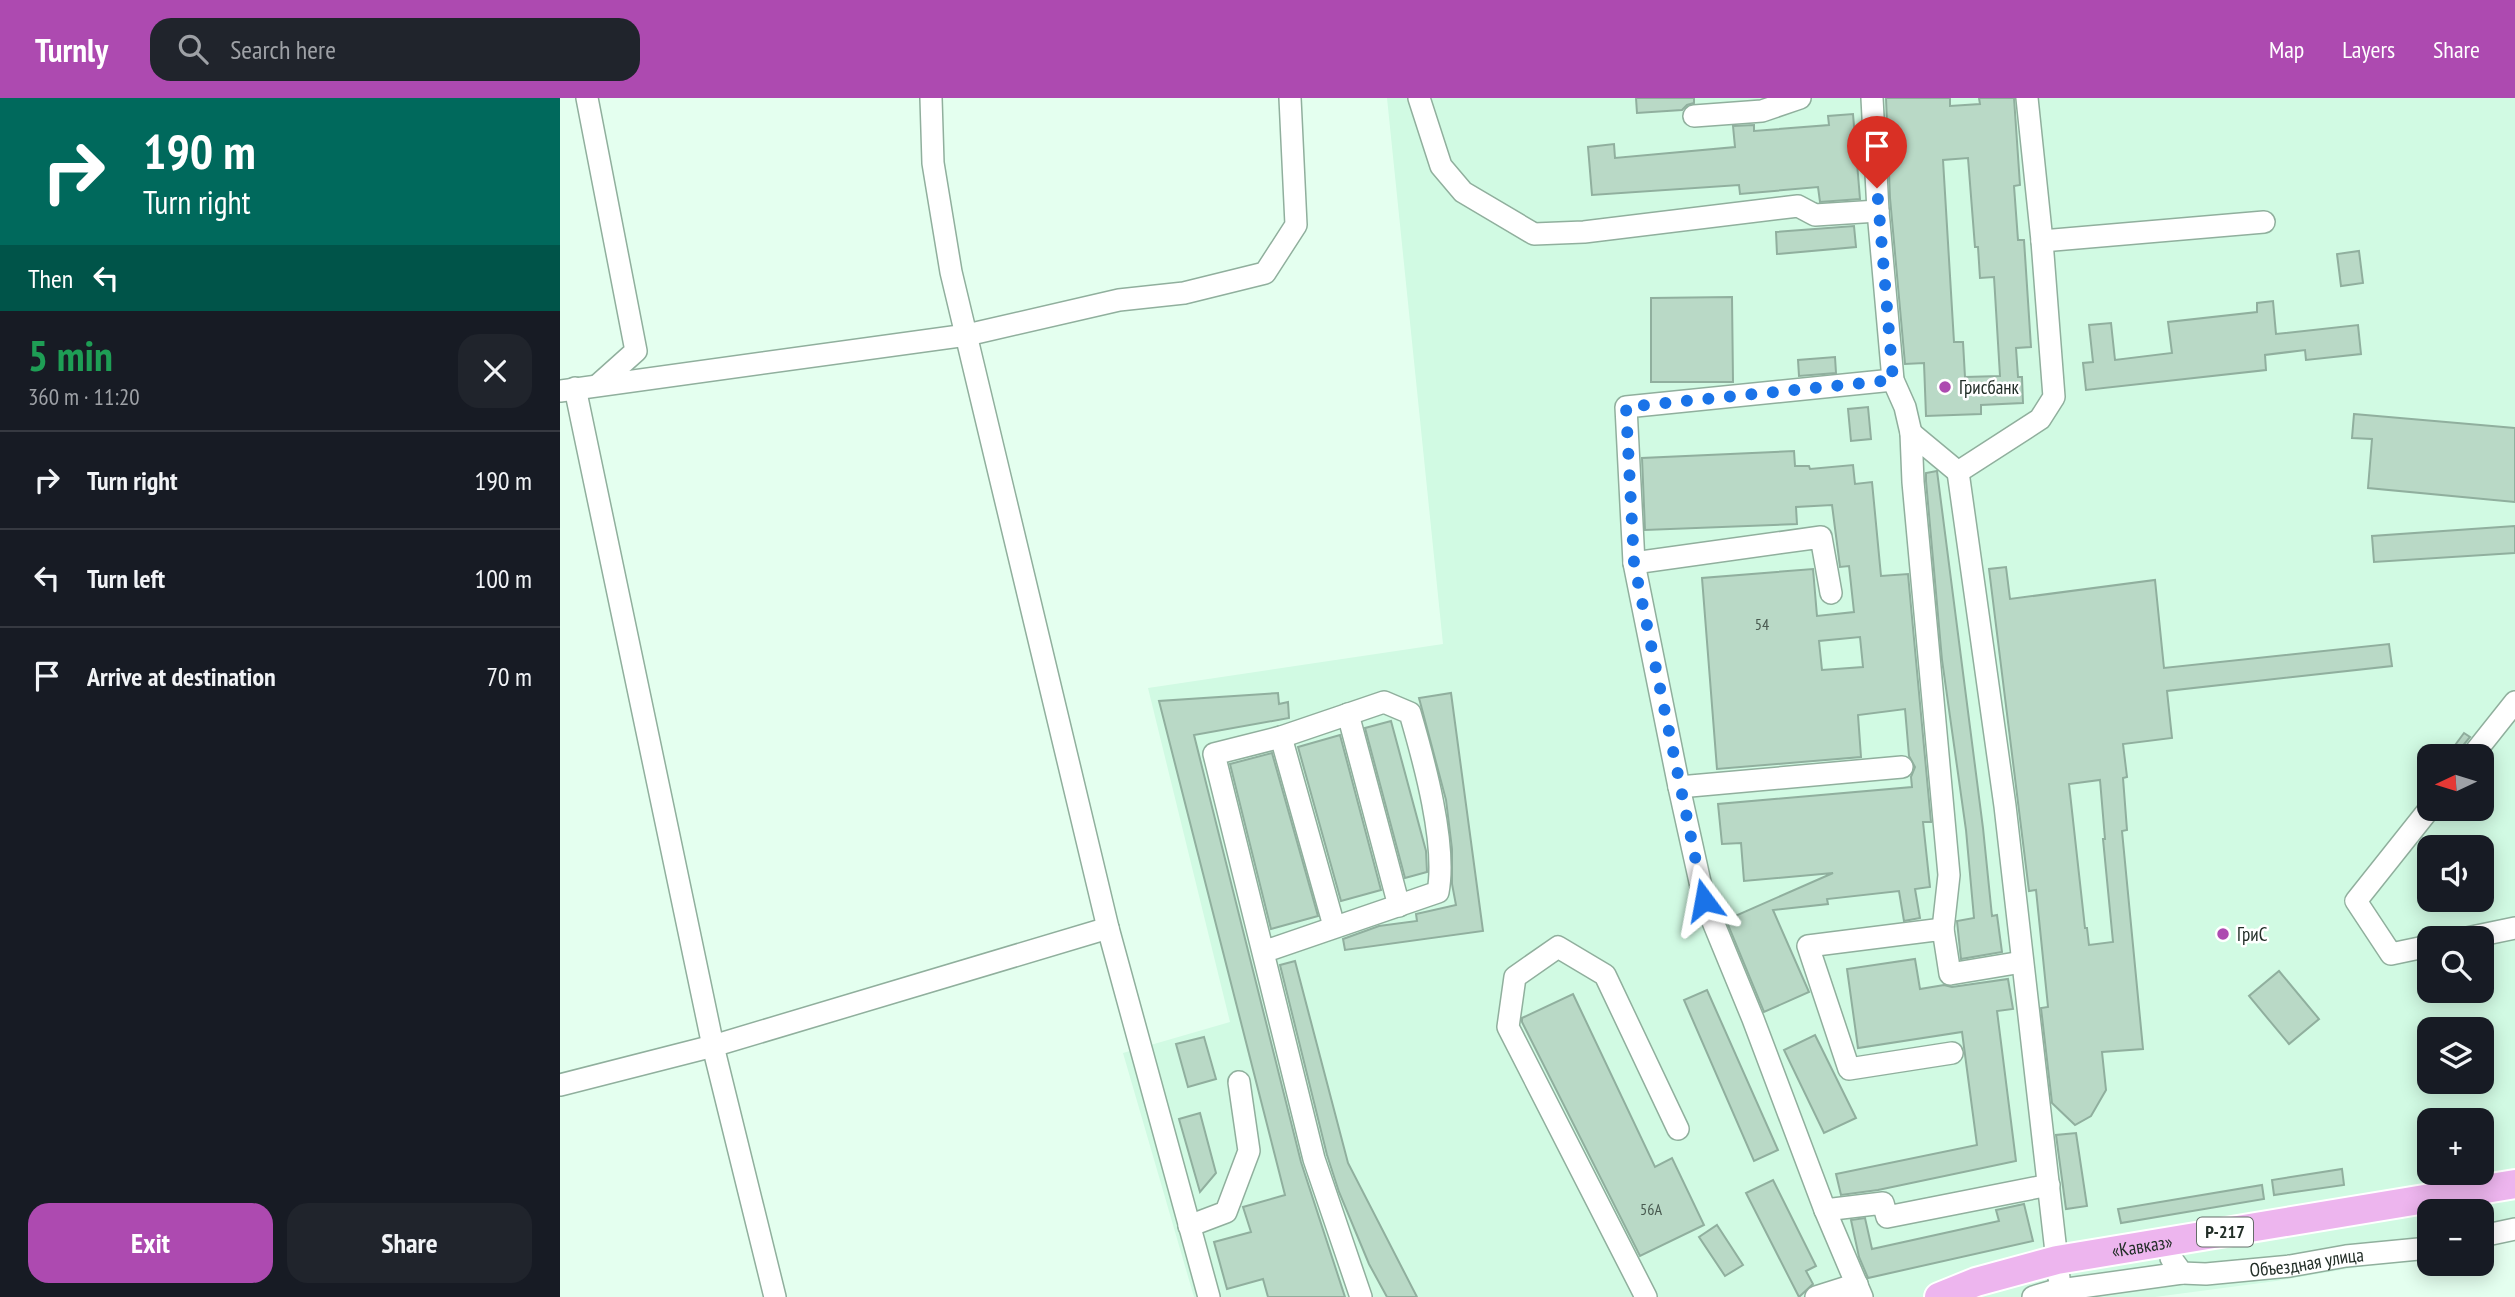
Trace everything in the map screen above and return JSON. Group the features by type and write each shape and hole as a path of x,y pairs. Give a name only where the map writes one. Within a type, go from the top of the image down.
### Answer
{"main road":[{"name":"«Кавказ»","path":"1939,1297 1976,1282 2515,1184"},
{"path":"2494,1203 2515,1200"},
{"name":"«Кавказ»","path":"1980,1297 2033,1282 2058,1269 2176,1266 2417,1216"}],"street":[{"path":"587,98 636,351 598,385"},
{"path":"931,98 933,163 951,272 1108,928 1209,1297"},
{"path":"775,1297 713,1046 567,390 967,335 1119,300 1184,293 1265,273 1296,225 1290,98"},
{"path":"1419,98 1441,166 1463,192 1534,234 1584,232 1798,206 1815,215 1878,211"},
{"path":"1695,116 1762,111 1800,98"},
{"path":"1872,98 1878,211 1893,380 1905,407 1911,433 1948,875 1943,929 1950,974 2022,962"},
{"path":"1958,472 2040,419 2054,397 2027,98"},
{"path":"2042,241 2264,222"},
{"path":"1816,1297 1860,1290 1825,1210 1753,1019 1704,900 1634,563 1626,407 1893,380"},
{"path":"1911,433 1958,472 2005,806 2058,1269"},
{"path":"1634,563 1821,537 1831,593"},
{"path":"1263,951 1438,892 1441,875 1426,768 1410,713 1384,702 1281,737 1214,754 1314,1158 1361,1297"},
{"path":"2482,744 2515,702"},
{"path":"1348,714 1399,906"},
{"path":"1281,737 1334,926"},
{"path":"1679,787 1902,767"},
{"path":"2417,949 2391,954 2356,901 2420,821"},
{"path":"560,1085 713,1046 1108,928"},
{"path":"2494,932 2515,928"},
{"path":"1943,929 1808,946 1849,1069 1952,1053"},
{"path":"1646,1297 1508,1027 1515,977 1558,947 1605,975 1678,1129"},
{"path":"1189,1226 1226,1212 1249,1151 1239,1082"},
{"path":"1825,1210 1883,1203 1887,1217 2049,1185"},
{"path":"2494,1233 2515,1229"},
{"name":"Объездная улица","path":"2033,1297 2176,1266 2206,1274 2417,1249"}],"shaded area":[{"path":"1387,98 2515,98 2515,1240 2494,1244 2494,1199 2417,1199 2417,1257 2276,1281 2155,1297 1194,1297 1123,1053 1230,1022 1148,688 1443,644"}],"building":[{"path":"1636,98 1694,98 1694,103 1682,110 1637,113"},
{"path":"1886,98 1950,98 1950,106 1980,104 1979,98 2014,98 2020,185 2014,186 2018,240 2024,240 2031,347 2016,348 2018,377 2022,377 2023,403 1981,405 1981,414 1926,416 1924,363 1905,364 1890,198","holes":["1968,158 1975,247 1978,247 1980,278 1994,277 2000,376 1965,377 1963,342 1954,342 1943,160"]},
{"path":"1853,114 1860,199 1820,202 1818,187 1740,194 1739,185 1592,195 1588,147 1614,144 1615,158 1735,147 1733,126 1754,125 1754,131 1829,125 1828,116"},
{"path":"1854,226 1856,247 1777,254 1776,232"},
{"path":"2359,251 2363,283 2341,286 2337,254"},
{"path":"1732,297 1733,382 1651,382 1651,298"},
{"path":"2273,301 2276,334 2358,325 2361,354 2306,360 2305,350 2265,355 2266,370 2086,390 2083,363 2093,362 2089,325 2111,323 2115,360 2172,353 2168,322 2257,312 2257,303"},
{"path":"1835,357 1836,373 1799,376 1798,360"},
{"path":"1868,407 1871,439 1851,441 1848,409"},
{"path":"2354,414 2515,428 2515,502 2368,488 2372,439 2352,438"},
{"path":"1794,451 1795,466 1809,466 1810,469 1853,465 1855,484 1872,482 1881,576 1908,574 1931,822 1923,822 1930,887 1915,889 1920,918 1904,921 1899,891 1827,899 1828,904 1773,910 1809,992 1764,1012 1726,920 1833,873 1744,881 1741,843 1722,844 1718,804 1912,787 1911,777 1915,767 1909,756 1905,709 1858,715 1861,757 1717,769 1702,578 1813,569 1817,616 1854,612 1849,566 1840,567 1832,505 1796,507 1797,524 1645,530 1642,458","holes":["1860,637 1863,667 1822,670 1819,641"]},
{"path":"1937,471 1992,916 1997,915 2002,952 1961,959 1957,921 1974,918 1966,830 1942,660 1926,481 1926,473"},
{"path":"2515,526 2515,553 2374,562 2372,536"},
{"path":"2006,567 2010,599 2155,580 2164,668 2389,644 2392,666 2167,691 2172,738 2123,744 2127,777 2123,778 2127,830 2122,831 2143,1049 2102,1052 2106,1090 2091,1116 2075,1125 2052,1103 2041,1008 2048,1007 2036,890 2029,891 1989,569","holes":["2100,780 2113,942 2089,945 2069,784"]},
{"path":"1278,693 1279,704 1288,702 1289,718 1194,735 1301,1162 1345,1297 1268,1297 1263,1279 1227,1289 1214,1242 1251,1232 1243,1207 1285,1195 1159,701"},
{"path":"1451,693 1483,931 1345,950 1343,939 1379,926 1417,921 1416,914 1456,905 1446,800 1419,698"},
{"path":"1391,721 1426,851 1427,872 1405,878 1365,728"},
{"path":"2464,733 2470,737 2464,744 2456,744"},
{"path":"1340,735 1381,890 1341,901 1298,747"},
{"path":"1272,753 1318,916 1271,929 1230,764"},
{"path":"1915,959 1920,989 2008,979 2013,1009 1997,1011 2016,1161 1878,1190 1841,1195 1836,1174 1977,1145 1962,1032 1858,1048 1847,969"},
{"path":"1295,961 1348,1163 1417,1297 1387,1297 1369,1264 1339,1192 1327,1155 1280,965"},
{"path":"2279,971 2319,1019 2289,1044 2249,996"},
{"path":"1707,990 1778,1150 1754,1161 1684,1000"},
{"path":"1573,994 1655,1167 1672,1158 1704,1225 1640,1256 1522,1022 1522,1018"},
{"path":"1815,1035 1856,1118 1824,1133 1784,1050"},
{"path":"1204,1037 1216,1079 1188,1087 1176,1044"},
{"path":"1200,1113 1216,1173 1200,1192 1179,1119"},
{"path":"2076,1133 2087,1206 2066,1209 2056,1135"},
{"path":"2342,1169 2344,1185 2274,1195 2272,1180"},
{"path":"1773,1180 1816,1266 1806,1271 1813,1284 1799,1297 1746,1193"},
{"path":"2262,1185 2264,1199 2121,1223 2118,1209"},
{"path":"2024,1204 2033,1241 1868,1278 1859,1257 1851,1220 1865,1218 1872,1249 1999,1221 1996,1210"},
{"path":"1717,1225 1743,1265 1725,1276 1699,1237"}],"place":[{"name":"Грисбанк","path":"1945,387"},
{"name":"ГриС","path":"2223,934"}],"route":[{"path":"1704,900 1634,563 1626,407 1893,380 1877,188"}]}
